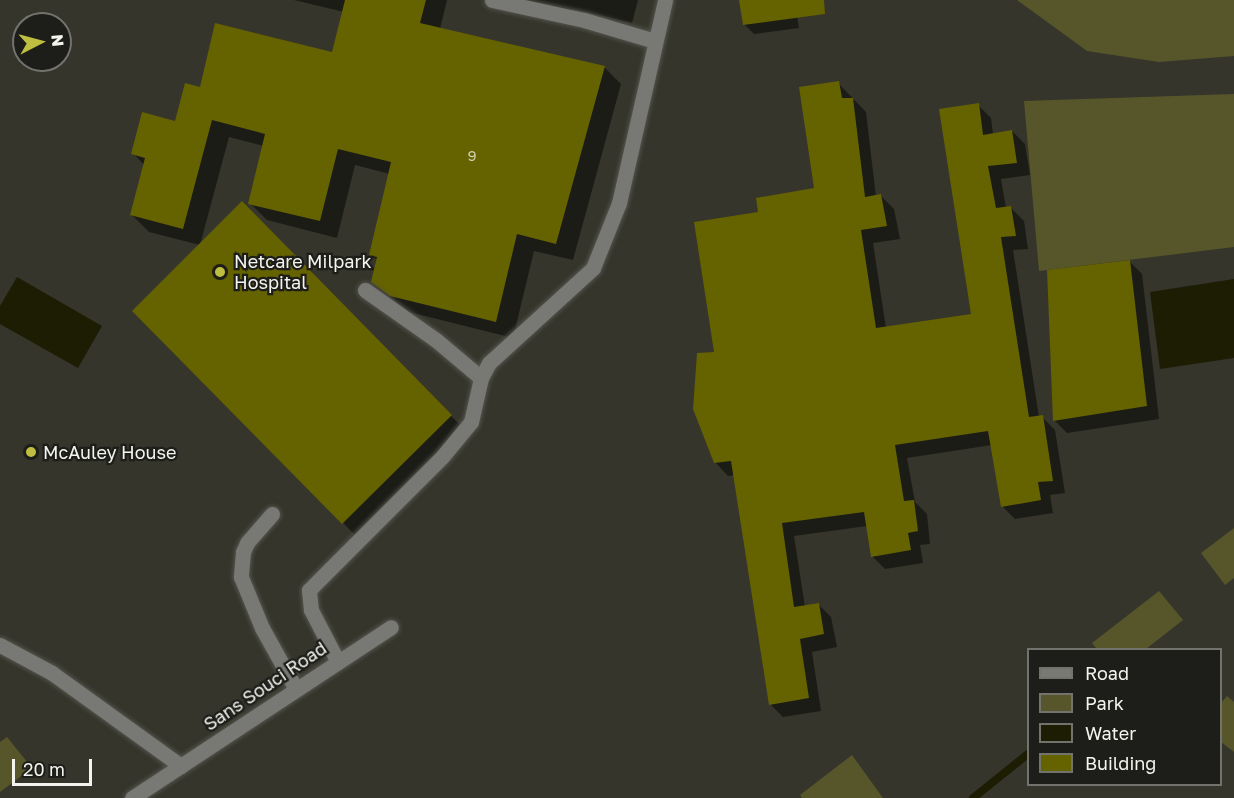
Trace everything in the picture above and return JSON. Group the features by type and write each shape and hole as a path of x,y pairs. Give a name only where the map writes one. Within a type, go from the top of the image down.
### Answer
{"lane":[{"path":"492,0 584,20 655,41"},
{"path":"338,662 311,610 309,590 442,457 471,422 481,378 489,363 593,268 618,203 665,0"},
{"path":"365,290 436,340 481,378"},
{"path":"272,514 247,543 243,552 241,577 255,612 296,689"},
{"name":"Sans Souci Road","path":"132,798 391,627"},
{"path":"0,645 52,673 181,766"}],"green space":[{"path":"1017,0 1234,0 1234,56 1159,62 1087,51"},
{"path":"1234,94 1234,247 1039,271 1024,101"},
{"path":"1234,528 1234,578 1225,585 1201,553"},
{"path":"1159,591 1183,620 1147,648 1096,648 1092,643"},
{"path":"1227,696 1234,702 1234,752 1222,743 1222,702"},
{"path":"7,737 32,768 0,792 0,742"},
{"path":"852,755 883,798 802,798 800,795"}],"water":[{"path":"17,277 102,326 78,368 0,324 0,306"},
{"path":"1234,279 1234,358 1160,369 1150,292"}],"building":[{"name":"Netcare Milpark Hospital","path":"345,0 426,0 420,23 605,66 556,244 517,234 496,322 390,296 371,282 377,257 369,255 391,162 338,149 320,221 248,204 265,134 212,120 183,229 130,215 145,158 131,154 142,112 175,121 185,83 200,87 215,23 332,52"},
{"path":"739,0 824,0 825,14 743,25"},
{"path":"839,81 842,98 853,98 865,197 881,194 887,226 861,230 876,328 971,314 939,109 979,103 983,135 1012,130 1017,163 988,166 996,208 1011,206 1016,236 1001,237 1029,417 1043,415 1053,481 1038,482 1041,500 1001,507 988,431 895,445 904,501 914,500 918,531 908,533 911,550 871,557 864,512 782,523 794,607 819,603 824,634 800,639 809,698 769,705 731,461 714,463 693,409 697,353 714,352 694,222 758,212 756,198 814,188 799,87"},
{"path":"242,201 452,415 342,524 132,311"},
{"path":"1130,260 1147,406 1053,421 1047,270"}],"waterway":[{"path":"973,798 1027,755"}],"place":[{"name":"Netcare Milpark Hospital","path":"220,272"},
{"name":"McAuley House","path":"31,452"}]}
